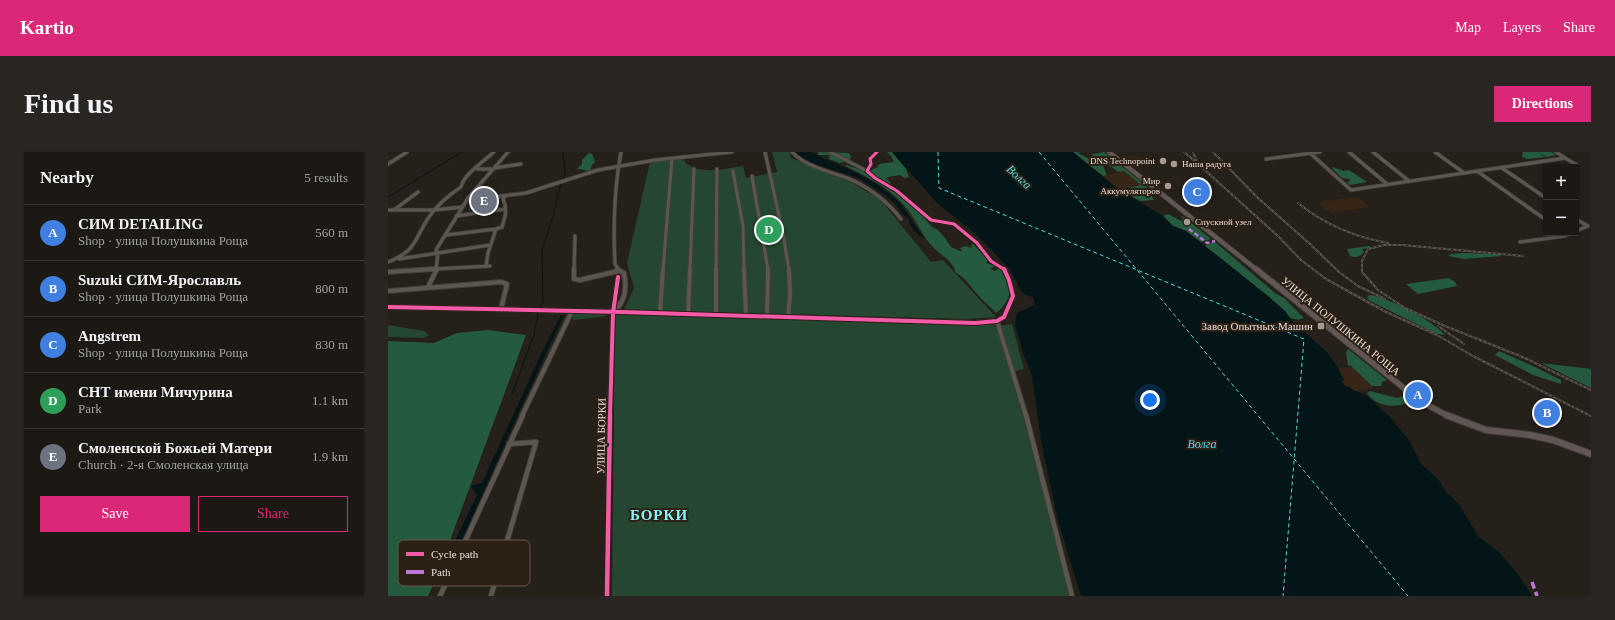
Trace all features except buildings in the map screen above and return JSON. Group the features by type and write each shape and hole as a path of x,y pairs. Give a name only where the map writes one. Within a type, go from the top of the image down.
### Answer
{"main road":[{"name":"УЛИЦА ПОЛУШКИНА РОЩА","path":"1109,152 1420,401 1445,415 1472,426 1498,433 1546,438 1564,443 1591,454"}],"street":[{"path":"388,164 407,152"},
{"path":"397,259 412,249 416,244 422,229 434,210 461,187 462,182 466,177 494,152"},
{"path":"428,287 437,269 436,265 438,253 436,250 456,216 493,168 508,152"},
{"path":"613,313 619,307 626,291 624,273 616,268 614,210 618,166 621,152"},
{"path":"467,200 526,194 598,170 618,166 672,158 732,152"},
{"path":"765,152 768,174 787,249 790,281 788,317"},
{"path":"792,152 794,156 801,160 841,175 868,189 891,206 901,219"},
{"path":"388,307 660,313 975,323 997,321 1004,317 1012,296 1009,280 1004,269 991,261 977,243 954,224 931,220 897,191 875,178 867,171 857,168 843,158 830,152"},
{"path":"867,171 870,164 870,159 877,152"},
{"path":"1266,159 1320,152"},
{"path":"1349,152 1387,184"},
{"path":"1373,152 1409,181"},
{"path":"1435,152 1464,173"},
{"path":"1556,152 1577,164"},
{"path":"1310,153 1351,190 1565,158"},
{"path":"660,313 672,158"},
{"path":"476,169 521,164"},
{"path":"1502,167 1543,196"},
{"path":"688,314 694,168"},
{"path":"716,315 717,169"},
{"path":"734,171 743,226 746,316"},
{"path":"1477,171 1543,218"},
{"path":"752,176 768,268 767,316"},
{"path":"394,210 418,192"},
{"path":"446,235 496,230 502,227 507,213 505,210 506,204 503,199 505,196"},
{"path":"388,210 434,210 463,207"},
{"path":"456,216 505,210"},
{"path":"1579,221 1588,226 1579,230"},
{"path":"388,272 488,266 490,246 496,230"},
{"path":"575,236 574,280 580,280 618,270"},
{"path":"1520,242 1565,236"},
{"path":"388,262 397,259 490,246"},
{"name":"УЛИЦА БОРКИ","path":"606,596 613,313 618,277"},
{"path":"388,291 498,282 505,283 507,284 500,310"},
{"path":"465,540 572,311"},
{"path":"997,321 1024,409 1052,523 1072,596"},
{"path":"507,540 536,442 509,444"},
{"path":"440,596 445,586"},
{"path":"491,596 494,586"}],"shaded area":[{"path":"1134,156 1144,158 1151,163 1136,168 1124,158"},
{"path":"1124,171 1141,185 1121,190 1103,176"},
{"path":"1358,197 1370,207 1331,213 1318,202"},
{"path":"1350,365 1374,388 1355,391 1350,387 1345,386 1342,382 1344,379 1338,368 1348,368"}],"green space":[{"path":"772,152 789,152 791,158 843,178 880,199 931,262 943,260 996,317 967,319 624,310 634,288 627,263 650,162 684,158 685,163 692,167 706,170 721,170 743,166 746,178 777,172"},
{"path":"818,152 849,153 851,157 849,159 852,160 840,163 829,159 830,155 818,155"},
{"path":"887,152 892,152 906,169 909,177 904,178 900,175 886,178 891,183 889,185 894,191 915,207 932,227 938,230 951,247 962,251 960,248 965,246 972,248 971,245 973,244 988,260 986,263 996,266 990,269 995,271 999,268 1005,273 1009,288 1009,295 1004,306 996,313 975,292 966,280 956,273 950,262 930,244 911,214 895,196 879,184 845,166 847,165 866,172 878,167 879,164 894,162"},
{"path":"1073,152 1081,152 1078,153 1103,166 1107,175 1103,176"},
{"path":"1104,152 1146,186 1154,200 1140,201 1121,190 1141,185 1124,171 1118,172 1109,165 1091,157 1093,154"},
{"path":"1523,152 1551,152 1556,155 1547,157 1538,153 1545,157 1528,159 1522,157"},
{"path":"589,153 592,154 595,162 590,171 577,169 582,164 582,160"},
{"path":"1333,167 1343,171 1349,170 1367,182 1350,185 1347,182 1350,181 1349,179 1342,178 1332,168"},
{"path":"479,199 478,203 497,201 495,207 468,210 474,200"},
{"path":"1168,214 1181,221 1183,219 1181,216 1184,217 1211,239 1201,242 1186,231 1173,226 1163,216"},
{"path":"1214,241 1276,294 1284,298 1304,318 1292,319 1289,317 1248,280 1205,246"},
{"path":"1369,246 1371,248 1362,249 1364,252 1356,257 1350,256 1347,249"},
{"path":"1451,254 1497,254 1502,256 1464,259 1448,256"},
{"path":"1449,278 1455,282 1457,286 1418,294 1406,284"},
{"path":"1369,295 1387,300 1409,310 1439,329 1445,335 1437,334 1370,301 1367,298"},
{"path":"577,313 605,314 607,316 573,320 572,315"},
{"path":"615,314 994,325 995,327 1012,324 1024,369 1010,372 1027,430 1070,596 612,596"},
{"path":"388,325 424,331 429,335 424,338 388,337"},
{"path":"488,330 526,335 450,540 398,540 398,586 433,586 428,596 388,596 388,341 434,343 457,333"},
{"path":"1348,349 1387,380 1382,382 1381,386 1372,386 1350,365 1348,366 1346,352"},
{"path":"1499,351 1561,380 1561,384 1533,375 1495,355"},
{"path":"1541,363 1591,369 1591,388"},
{"path":"1370,391 1397,398 1403,396 1410,401 1405,404 1393,406 1381,404 1375,401 1367,393"}],"water":[{"path":"795,152 810,152 857,173 883,188 900,203 924,238 914,230 908,218 896,205 880,192 855,177 810,162"},
{"name":"Волга","path":"892,152 1073,152 1115,187 1163,216 1173,226 1186,231 1285,311 1293,322 1327,352 1338,368 1344,380 1342,382 1345,386 1366,395 1388,415 1409,440 1421,464 1437,478 1447,493 1459,504 1478,536 1500,553 1520,577 1532,596 1081,596 1058,521 1041,441 1032,375 1024,356 1015,325 1018,312 1035,305 1033,297 1026,295 1021,291 1011,271 988,246 970,229 938,204"},
{"path":"561,315 564,315 462,540 455,540 477,495 471,486 482,483 542,352"}],"waterway":[{"path":"388,197 462,152"},
{"path":"563,152 565,171 563,180"},
{"path":"539,308 543,302 542,250 553,216 561,183"},
{"path":"512,394 534,335 538,313"}],"ferry route":[{"path":"938,152 939,188 1137,270"},
{"path":"1039,152 1137,270"},
{"path":"1137,270 1304,339 1294,459"},
{"path":"1137,270 1294,459"},
{"path":"1283,596 1294,459"},
{"path":"1294,459 1408,596"}],"railway":[{"path":"1184,152 1197,163"},
{"path":"1193,152 1197,163"},
{"path":"1213,152 1258,198 1339,272 1358,286 1385,299"},
{"path":"1197,163 1278,236 1301,260 1326,279 1386,312 1437,335 1473,356 1591,416"},
{"path":"1298,203 1319,218 1340,229 1352,234 1388,243"},
{"path":"1523,256 1402,245 1384,245 1368,249 1362,261 1362,272 1378,290 1405,308 1445,326 1525,358 1591,390"},
{"path":"1438,326 1464,344"}],"marked path":[{"path":"1189,229 1207,243 1215,241"},
{"path":"1532,582 1537,596"}],"cycle path":[{"path":"388,307 622,312 975,323 997,321 1004,317 1013,296 1009,280 1004,269 991,261 977,243 954,224 931,220 897,191 875,178 867,171 871,164 870,159 877,152"},
{"path":"607,596 611,358 613,313 618,277"}],"place":[{"name":"DNS Technopoint","path":"1163,161"},
{"name":"Наша радуга","path":"1174,164"},
{"name":"Мир Аккумуляторов","path":"1168,186"},
{"name":"Angstrem","path":"1197,192"},
{"name":"Смоленской Божьей Матери","path":"484,201"},
{"name":"Спускной узел","path":"1187,222"},
{"name":"СНТ имени Мичурина","path":"769,230"},
{"name":"Завод Опытных Машин","path":"1321,326"},
{"name":"СИМ DETAILING","path":"1418,395"},
{"name":"Suzuki СИМ-Ярославль","path":"1547,413"}],"district":[{"name":"БОРКИ","path":"659,515"}]}
